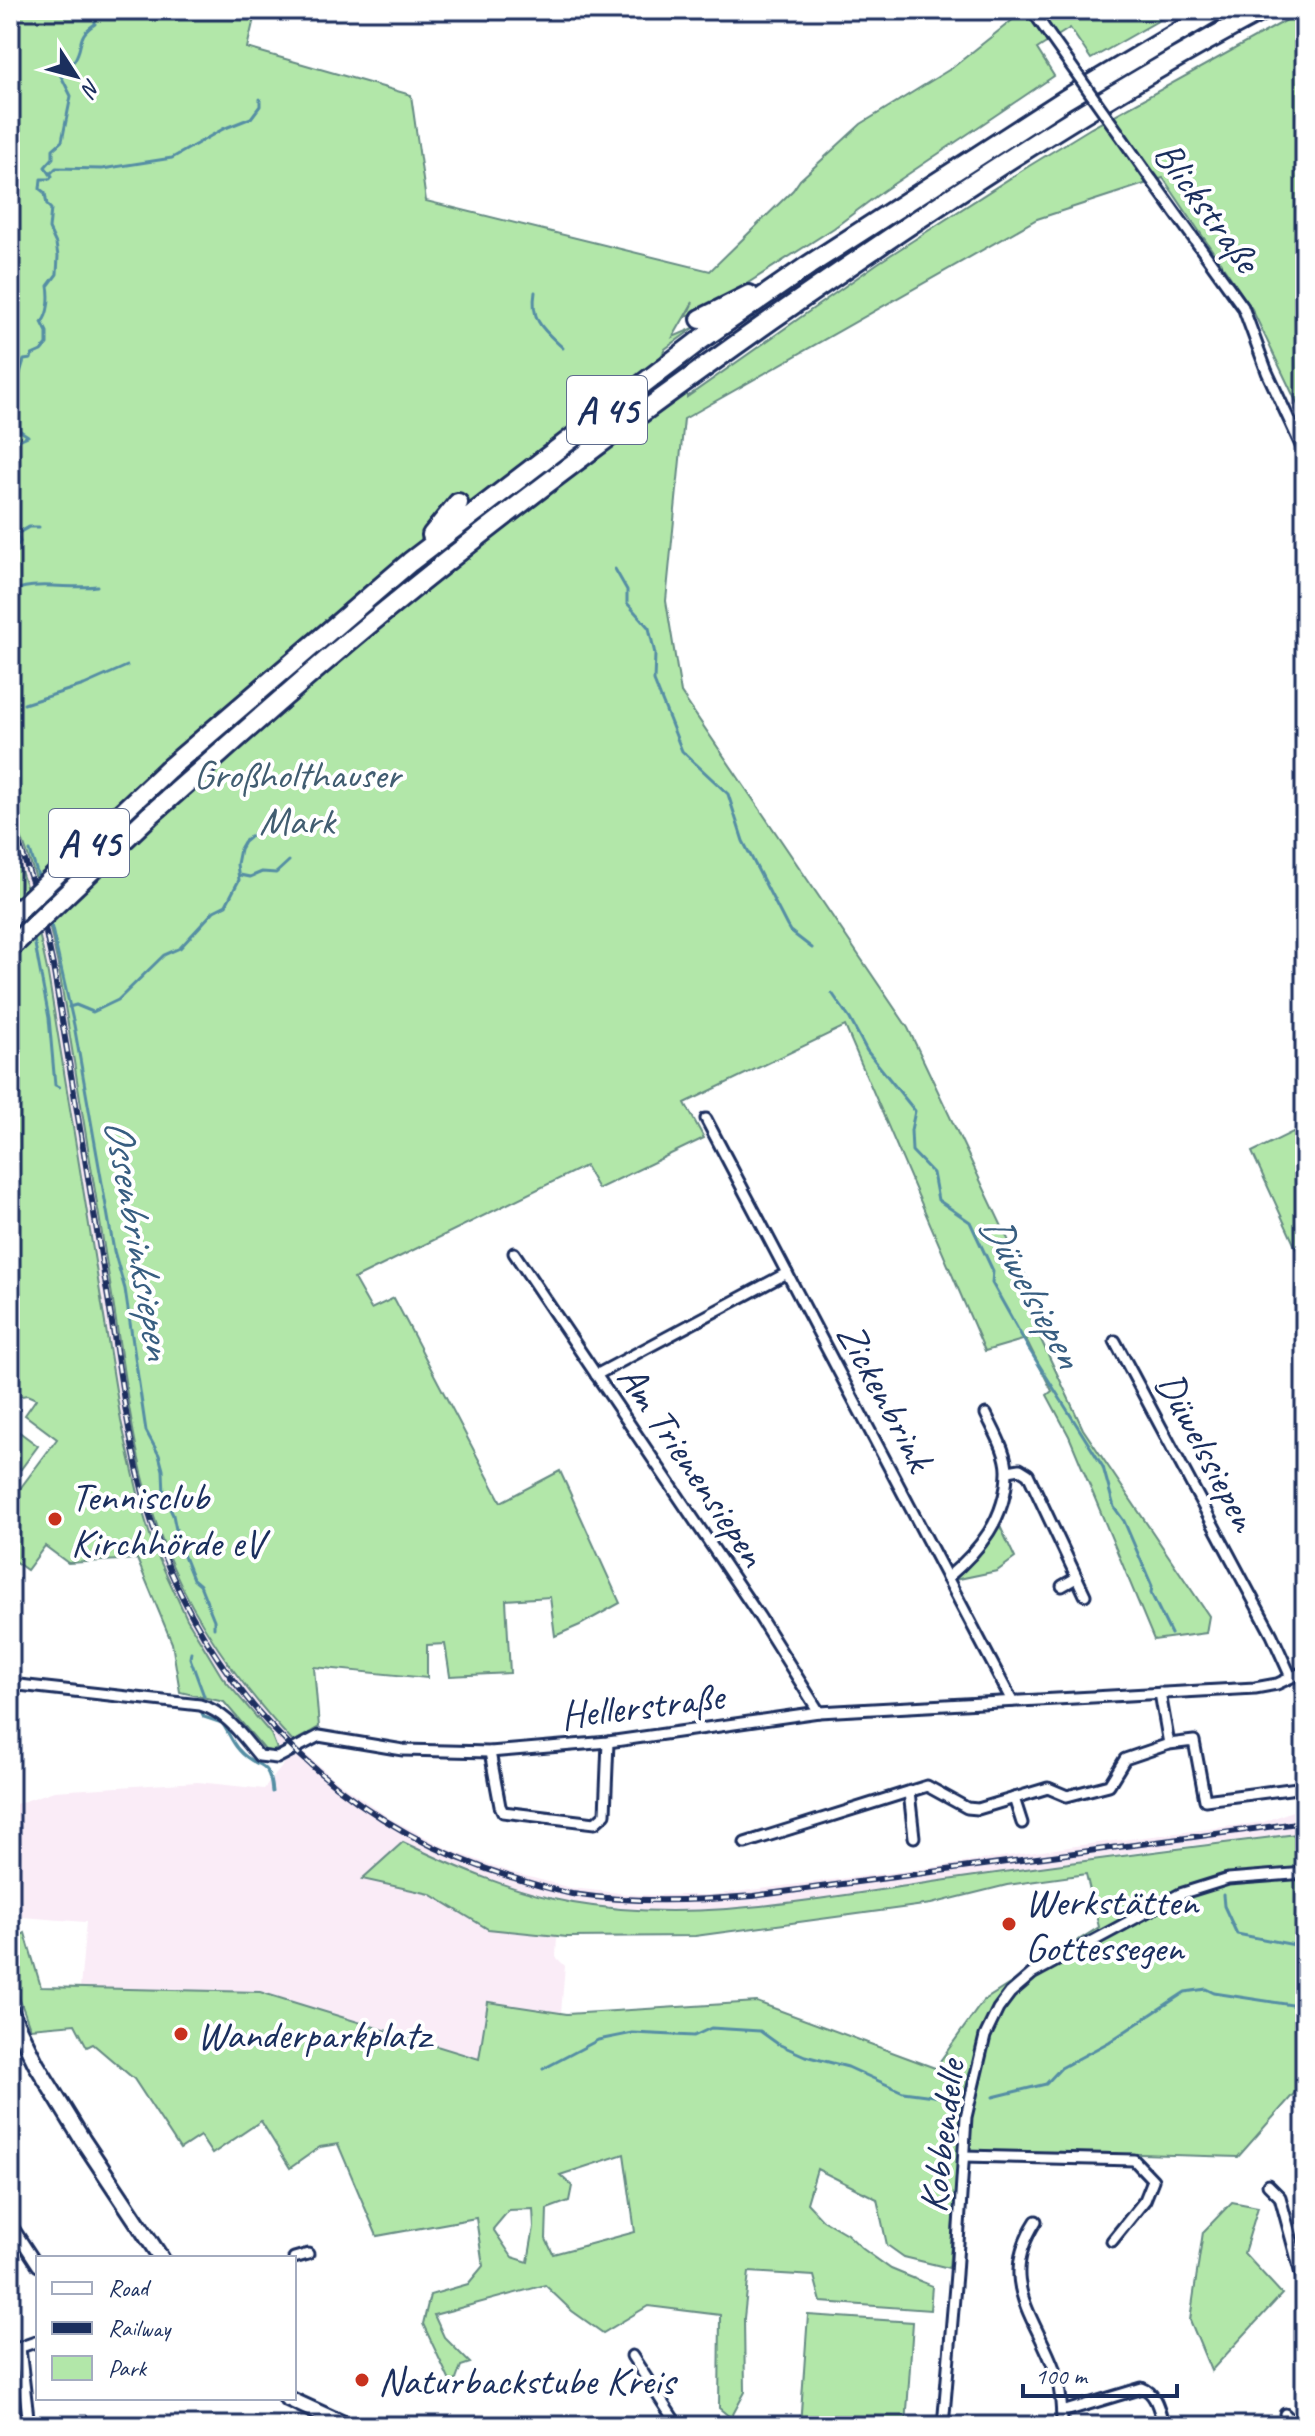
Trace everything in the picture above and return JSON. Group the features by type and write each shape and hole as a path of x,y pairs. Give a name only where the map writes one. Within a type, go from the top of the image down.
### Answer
{"highway":[{"name":"A 45","path":"10,918 168,769 410,562 699,341 809,265 1066,99 1216,10"},
{"name":"A 45","path":"10,948 183,787 381,614 544,484 747,337 983,176 1118,93 1263,10"},
{"path":"701,319 809,265"},
{"path":"694,386 747,337"},
{"path":"410,562 458,503"},
{"path":"381,614 424,594"}],"main road":[{"path":"10,2014 36,2064 82,2139 160,2256"},
{"path":"291,2400 338,2424"}],"street":[{"name":"Blickstraße","path":"1034,13 1243,307 1267,372 1305,454"},
{"name":"Zickenbrink","path":"706,1119 1012,1701"},
{"name":"Am Trienensiepen","path":"514,1253 759,1616 819,1712"},
{"path":"596,1375 787,1273"},
{"name":"Düwelssiepen","path":"1115,1341 1265,1621 1291,1677"},
{"path":"947,1578 971,1558 991,1533 1001,1509 1008,1471 1000,1443 986,1414"},
{"path":"1008,1471 1020,1469 1028,1474 1085,1595"},
{"path":"1062,1586 1076,1578"},
{"name":"Hellerstraße","path":"10,1684 200,1705 217,1710 229,1719 259,1756 270,1758 283,1756 319,1736 403,1750 490,1752 608,1742 819,1712 1269,1687 1305,1671"},
{"path":"1160,1693 1169,1744"},
{"path":"745,1843 927,1786 967,1808 978,1809 1048,1788 1067,1796 1109,1785 1125,1759 1169,1744 1194,1741 1205,1800 1305,1787"},
{"path":"490,1752 503,1812 595,1823 605,1814 608,1742"},
{"path":"909,1792 914,1837"},
{"path":"1014,1798 1022,1823"},
{"name":"Kobbendelle","path":"943,2426 966,2117 985,2036 1002,2002 1020,1983 1180,1894 1228,1879 1305,1873"},
{"path":"964,2156 1134,2160 1153,2180 1145,2200 1112,2241"},
{"path":"1268,2185 1280,2197 1305,2289"},
{"path":"1036,2221 1021,2253 1019,2291 1055,2372 1062,2426"},
{"path":"10,2223 36,2263"},
{"path":"296,2257 308,2254"},
{"path":"29,2426 15,2349 36,2342"},
{"path":"632,2356 678,2426"},
{"path":"1062,2412 1142,2388 1154,2397 1164,2426"},
{"path":"1285,2414 1296,2426"}],"shaded area":[{"path":"10,805 44,901 58,965 131,1417 150,1502 163,1544 195,1613 251,1695 293,1742 281,1752 271,1734 222,1677 187,1619 153,1548 121,1421 48,974 34,910 10,838"},
{"path":"300,1750 389,1818 450,1850 510,1872 571,1888 638,1895 711,1895 929,1868 1264,1822 1305,1806 1305,1833 1175,1847 757,1907 676,1913 573,1903 506,1886 403,1842 363,1879 430,1894 488,1929 557,1936 556,1957 565,1966 561,2013 488,2002 480,2059 260,1992 80,1988 86,1922 22,1917 10,1881 10,1806 54,1791 198,1782 264,1789 288,1759"}],"green space":[{"name":"Großholthauser Mark","path":"10,10 256,10 247,48 411,95 426,201 710,271 800,180 861,124 952,68 1025,10 1177,10 1091,59 1070,28 1037,49 1054,76 883,191 834,228 737,290 686,317 693,302 673,337 694,328 665,349 660,359 687,385 687,397 878,263 1029,166 1091,128 1305,10 1305,420 1252,309 1163,178 1037,219 684,419 666,601 681,693 908,1028 1033,1292 1029,1314 1083,1429 1209,1616 1206,1633 1154,1640 1069,1436 1047,1395 1052,1391 1026,1339 985,1351 845,1026 685,1103 704,1138 598,1189 585,1166 354,1279 371,1309 394,1298 501,1502 560,1471 620,1603 555,1636 550,1597 506,1600 510,1673 450,1676 445,1644 427,1645 427,1678 314,1667 319,1727 293,1742 236,1674 203,1625 175,1573 145,1486 127,1394 58,965 44,901 10,805"},
{"path":"10,838 34,910 48,974 121,1421 141,1506 154,1548 187,1619 222,1677 271,1734 277,1749 271,1752 265,1750 224,1702 180,1692 172,1643 137,1559 68,1563 45,1546 27,1570 10,1558 10,1502 57,1439 25,1415 36,1399 27,1395 10,1398"},
{"path":"1305,1126 1305,1268 1252,1152"},
{"path":"10,1425 38,1446 21,1469 10,1461"},
{"path":"999,1524 1015,1558 997,1571 954,1580 953,1577 983,1551"},
{"path":"1305,1833 1305,2081 1238,2157 959,2154 949,2268 904,2257 887,2245 877,2199 817,2169 807,2203 823,2220 847,2234 891,2269 932,2286 930,2310 821,2302 814,2276 749,2272 744,2318 745,2392 731,2418 719,2408 720,2315 648,2306 603,2333 572,2311 545,2285 434,2315 444,2337 470,2363 461,2366 453,2388 423,2324 430,2295 468,2284 483,2266 476,2218 377,2236 338,2144 320,2147 290,2168 261,2121 212,2154 200,2136 180,2149 134,2079 93,2044 87,2047 75,2024 30,2028 10,1972 10,1942 25,1933 41,1987 260,1992 479,2059 488,2002 567,2014 757,2002 935,2068 983,2001 1099,1927 1086,1874 1007,1885 931,1904 695,1936 567,1937 488,1929 430,1894 362,1879 403,1842 486,1878 573,1903 618,1909 708,1910 798,1902","holes":["624,2154 635,2232 553,2254 546,2239 547,2209 569,2201 572,2186 560,2175","533,2209 534,2227 528,2262 512,2257 493,2229 509,2210"]},
{"path":"1232,2202 1258,2207 1244,2253 1282,2294 1211,2371 1190,2320 1203,2232"},
{"path":"808,2315 913,2322 906,2426 800,2426"}],"waterway":[{"path":"10,444 28,436 19,430 14,393 24,360 31,359 47,344 47,332 42,322 48,305 48,286 57,274 56,244 49,229 51,209 45,193 40,189 41,179 52,176 45,167 53,158 53,149 62,141 71,96 60,74 64,63 74,61 82,37 95,24 95,10"},
{"path":"50,174 56,168 102,169 172,158 223,129 251,118 260,106 260,99"},
{"name":"Düwelsiepen","path":"535,292 537,318 544,330 563,348"},
{"path":"17,534 29,527 39,527"},
{"path":"10,528 20,542 10,554"},
{"path":"10,561 10,570"},
{"name":"Düwelsiepen","path":"615,569 627,590 627,603 649,628 655,654 654,681 682,751 728,794 743,841 787,926 812,948"},
{"path":"10,594 26,587 97,586"},
{"path":"24,704 84,685 127,666"},
{"path":"69,1007 76,1005 93,1012 118,1000 164,955 180,948 214,911 226,905 239,880 237,864 240,849 256,832"},
{"name":"Ossenbrinksiepen","path":"30,851 40,882"},
{"path":"240,875 250,877 262,872 276,873 289,861"},
{"name":"Ossenbrinksiepen","path":"50,920 74,1025 114,1251 125,1289 146,1431 159,1455 164,1496 173,1515 179,1544 193,1579 200,1585 214,1620 214,1628"},
{"path":"33,934 49,1018 55,1085 59,1087"},
{"name":"Düwelsiepen","path":"832,993 867,1051 915,1111 911,1130 912,1151 933,1173 938,1200 970,1222 993,1271 992,1283 1029,1349 1103,1467 1114,1507 1124,1521 1152,1586 1151,1593 1171,1634"},
{"name":"Ossenbrinksiepen","path":"191,1652 190,1658 204,1696"},
{"name":"Ossenbrinksiepen","path":"202,1713 204,1717 222,1723 239,1750 265,1769 272,1792"},
{"name":"Düwelsiepen","path":"1223,1895 1224,1906 1237,1934 1305,1947"},
{"path":"993,2097 1046,2084 1061,2068 1109,2042 1185,1992 1206,1989 1214,1993 1305,2007"},
{"path":"543,2069 598,2040 633,2033 694,2036 711,2028 760,2031 778,2044 805,2056 848,2067 903,2092 941,2097"}],"railway":[{"path":"10,817 40,905 53,966 128,1426 150,1517 186,1604 218,1658 256,1708 298,1754 346,1794 398,1828 454,1856 514,1878 572,1894 640,1900 753,1896 1305,1822"}],"place":[{"name":"Tennisclub Kirchhörde eV","path":"55,1519"},
{"name":"Werkstätten Gottessegen","path":"1009,1924"},
{"name":"Wanderparkplatz","path":"181,2034"},
{"name":"Naturbackstube Kreis","path":"362,2380"}]}
